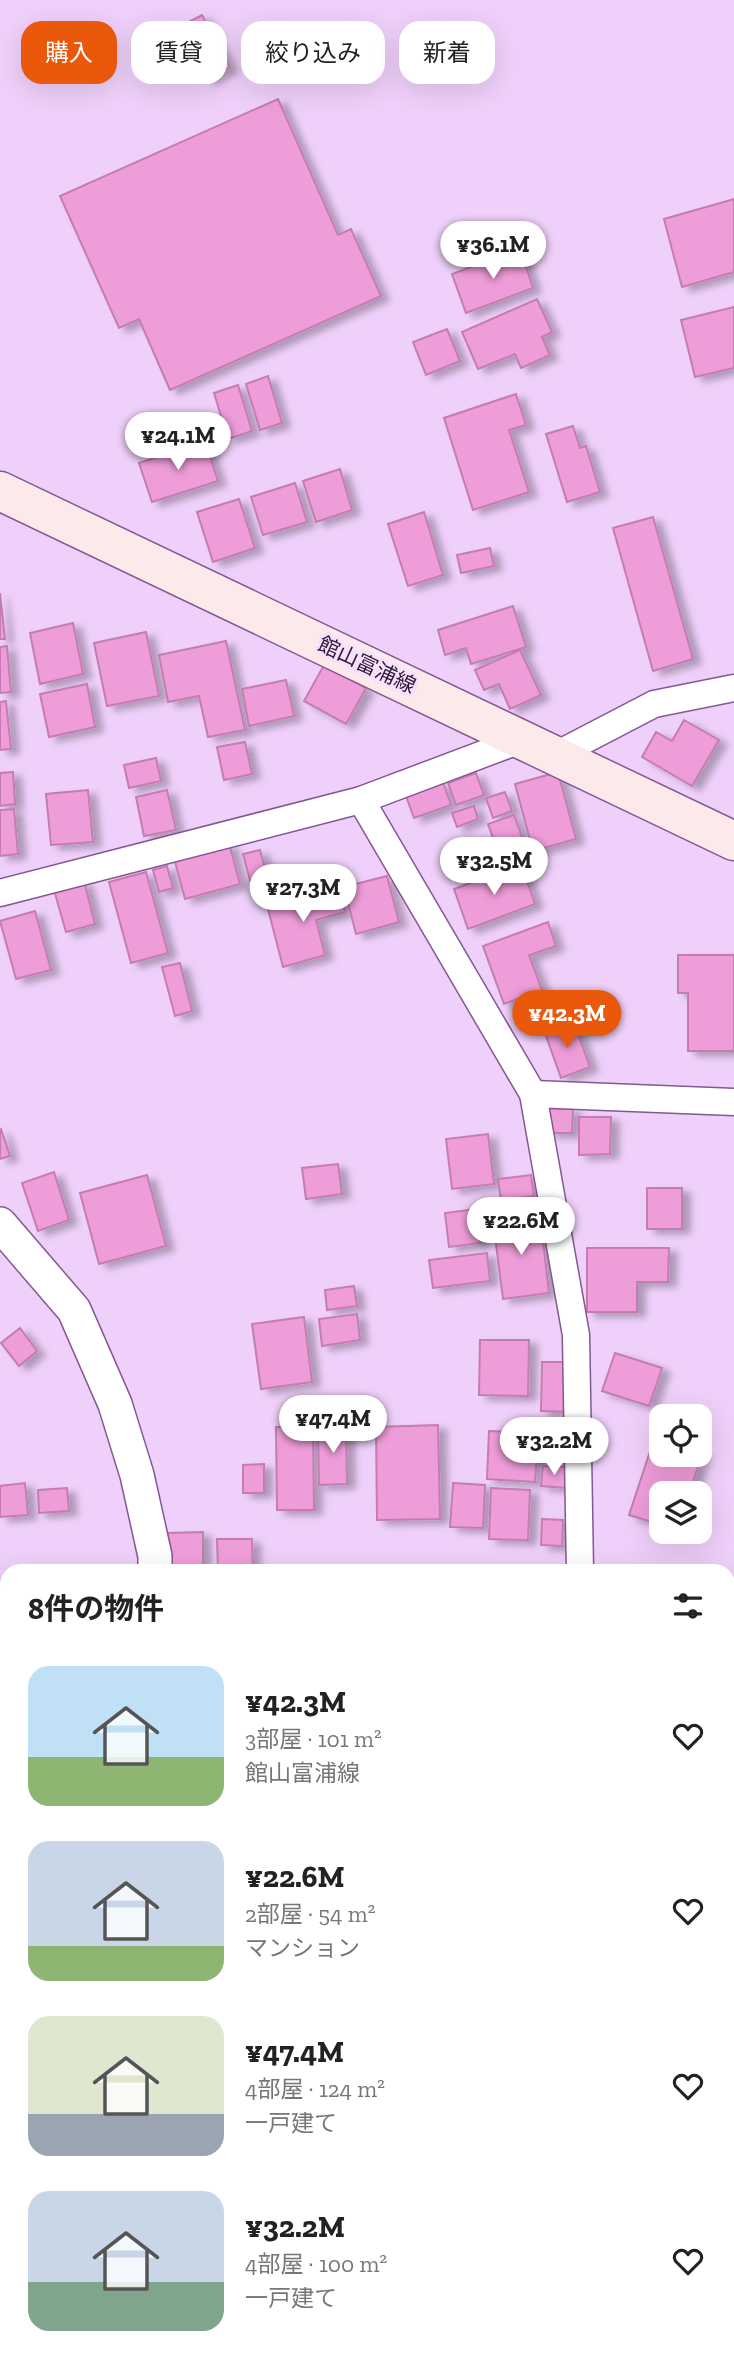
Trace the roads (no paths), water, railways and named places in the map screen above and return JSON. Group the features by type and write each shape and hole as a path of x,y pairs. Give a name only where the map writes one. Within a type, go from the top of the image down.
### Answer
{"main road":[{"name":"館山富浦線","path":"0,491 734,841"}],"street":[{"path":"0,893 361,800 539,747 654,704 734,688"},
{"path":"361,800 533,1094 576,1335 580,1564"},
{"path":"533,1094 734,1102"},
{"path":"0,1224 74,1310 114,1404 137,1475 155,1564"}]}
